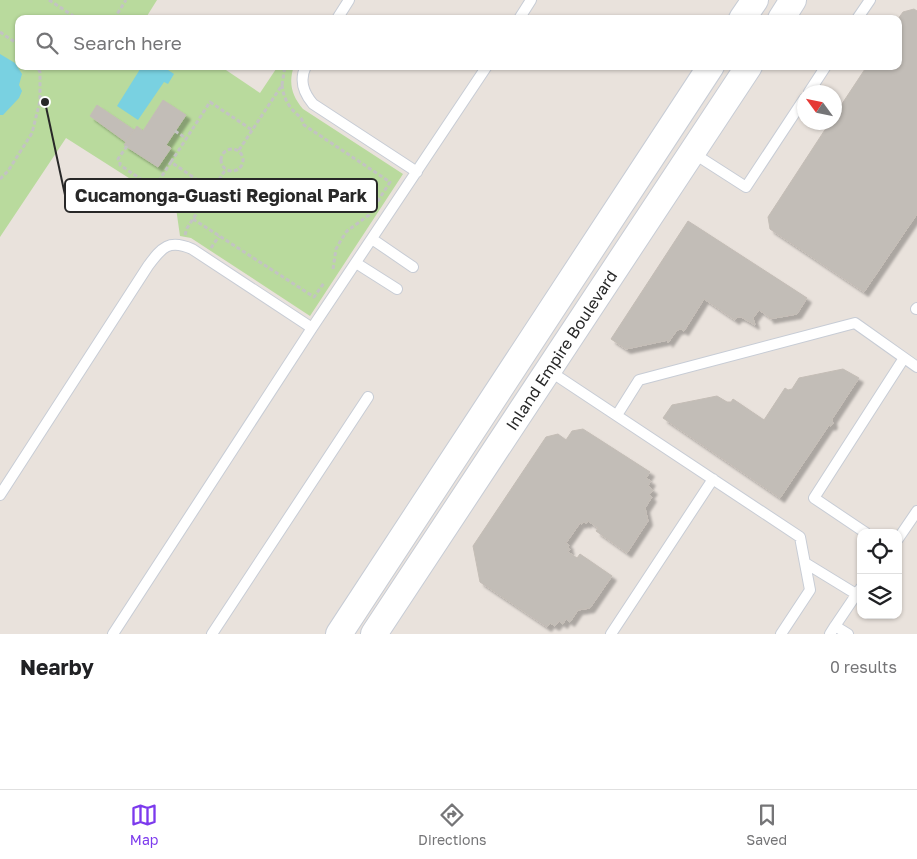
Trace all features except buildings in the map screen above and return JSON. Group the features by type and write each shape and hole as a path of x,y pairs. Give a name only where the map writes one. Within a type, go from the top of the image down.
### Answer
{"main road":[{"path":"745,15 755,0"},
{"path":"784,15 793,0"},
{"name":"Inland Empire Boulevard","path":"339,634 708,70"},
{"name":"Inland Empire Boulevard","path":"374,634 746,70"}],"lane":[{"path":"340,15 349,0"},
{"path":"522,15 532,0"},
{"path":"860,15 870,0"},
{"path":"304,70 302,86 305,95 313,104 417,172"},
{"path":"113,634 312,328 484,70"},
{"path":"813,85 823,70"},
{"path":"692,152 746,187 797,110"},
{"path":"372,239 413,267"},
{"path":"0,494 158,253 169,245 182,245 198,254 312,328"},
{"path":"356,263 397,289"},
{"path":"617,416 639,380 854,323 917,367"},
{"path":"860,529 814,498 904,358"},
{"path":"548,370 800,537 810,590 781,634"},
{"path":"212,634 368,397"},
{"path":"612,634 713,479"},
{"path":"902,534 917,511"},
{"path":"806,564 857,590"},
{"path":"848,634 832,630 857,594"}],"path":[{"path":"49,0 72,15"},
{"path":"117,15 126,0"},
{"path":"0,32 15,42"},
{"path":"0,178 8,171 32,133 40,100 39,70"},
{"path":"193,219 314,297 334,268 336,249 341,240 347,231 369,214 390,182 304,125 301,117 289,106 283,93 284,70"},
{"path":"239,150 282,85"},
{"path":"127,146 118,159 120,166 154,188 210,102 252,130"},
{"path":"175,131 187,138"},
{"path":"233,148 239,150 243,157 243,164 238,170 226,170 221,162 224,152 233,148"},
{"path":"171,162 212,190"},
{"path":"182,245 186,228 226,170"}],"green space":[{"path":"0,0 157,0 148,15 15,15 15,70 226,70 260,93 275,70 293,70 292,89 303,109 403,174 310,316 191,238 180,236 176,208 66,138 0,237"}],"water":[{"path":"0,54 15,63 15,70 19,70 22,74 19,85 22,91 19,98 3,115 0,115"},
{"path":"140,70 168,70 174,74 168,84 164,82 138,120 117,106"}],"place":[{"name":"Cucamonga-Guasti Regional Park","path":"45,102"}]}
